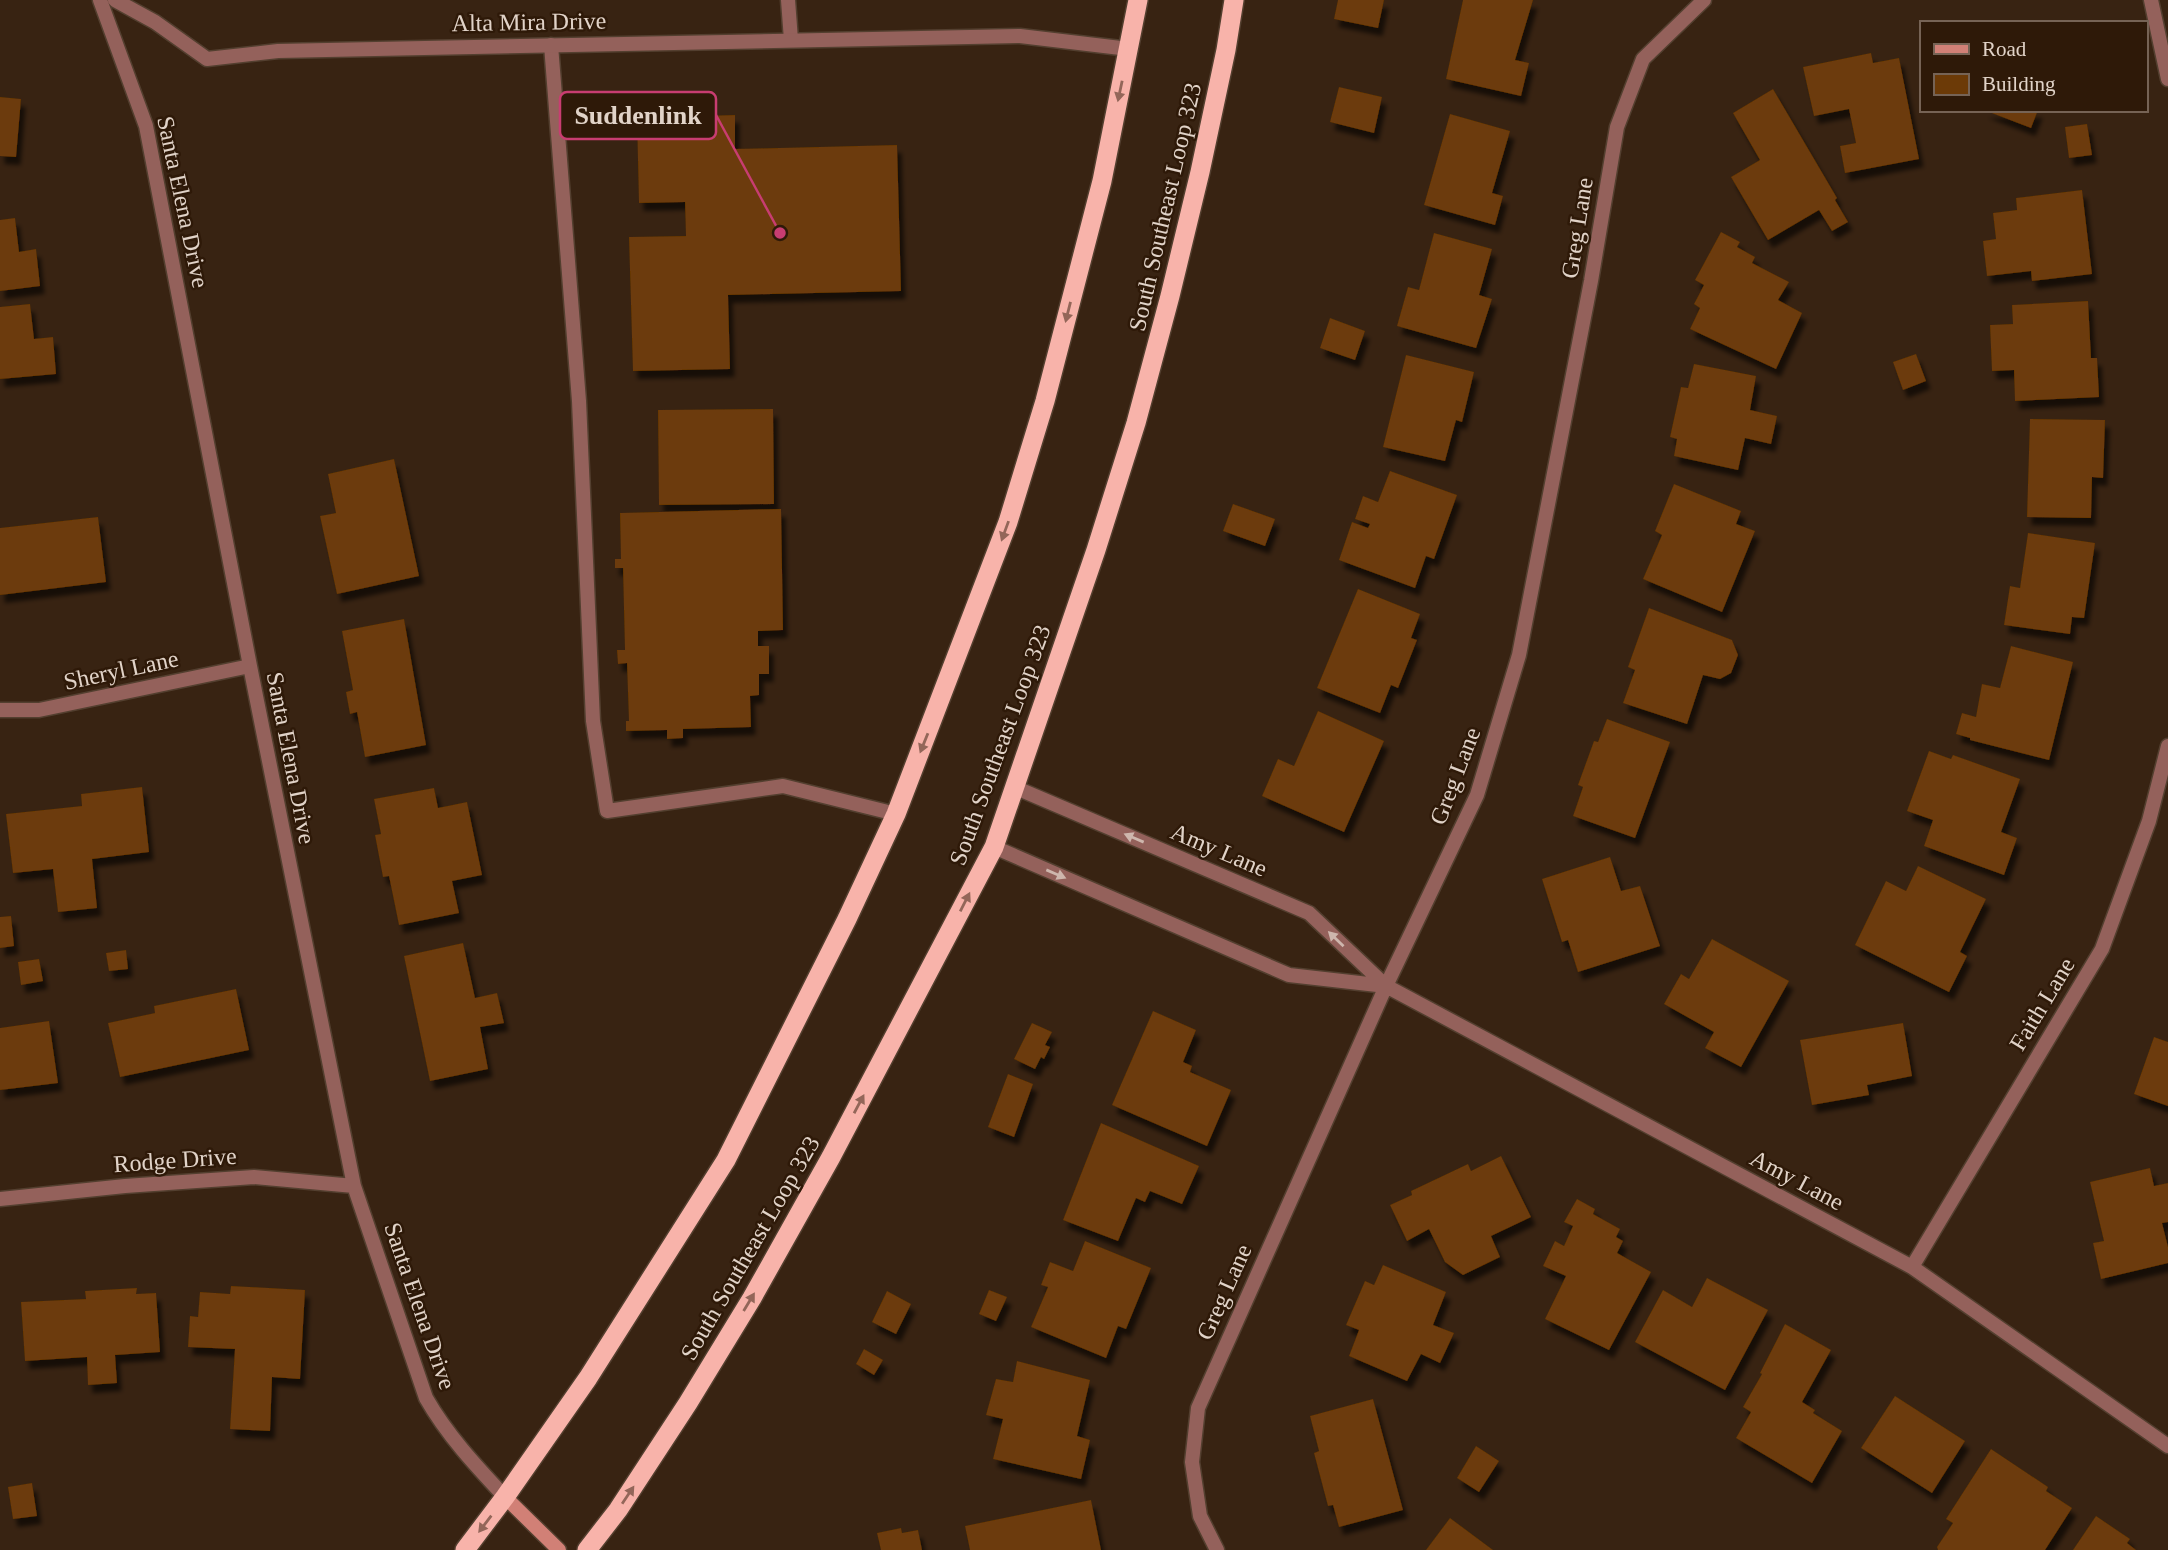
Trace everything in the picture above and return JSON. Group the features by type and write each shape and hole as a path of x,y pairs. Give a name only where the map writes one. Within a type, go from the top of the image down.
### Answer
{"highway":[{"path":"465,1550 603,1355 726,1160 842,931 896,814 1004,534 1045,401 1102,181 1138,0"},
{"name":"South Southeast Loop 323","path":"587,1550 618,1510 752,1298 844,1133 994,847 1096,550 1136,423 1200,172 1234,0"}],"main road":[{"path":"505,1497 559,1550"}],"street":[{"name":"Santa Elena Drive","path":"100,0 146,125 354,1186 426,1398 439,1421 461,1449 505,1497"},
{"name":"Alta Mira Drive","path":"115,0 155,22 207,59 278,51 1020,36 1129,49"},
{"path":"788,0 791,40"},
{"name":"Greg Lane","path":"1217,1550 1200,1516 1192,1462 1198,1408 1386,986 1476,795 1519,655 1591,281 1616,127 1643,59 1704,0"},
{"path":"2151,0 2168,79"},
{"path":"551,45 579,401 593,721 607,811 783,786 896,814"},
{"name":"Sheryl Lane","path":"0,710 39,710 250,666"},
{"name":"Faith Lane","path":"1912,1267 2102,949 2149,821 2168,746"},
{"name":"Amy Lane","path":"1014,787 1309,913 1386,986 1912,1267 2168,1446"},
{"name":"Amy Lane","path":"994,847 1289,975 1386,986"},
{"name":"Rodge Drive","path":"0,1199 125,1186 254,1177 354,1186"}],"building":[{"path":"1338,0 1384,0 1378,28 1334,19"},
{"path":"1463,0 1533,0 1515,60 1529,63 1521,96 1446,79"},
{"path":"1871,53 1873,63 1899,58 1919,159 1845,173 1840,146 1856,143 1849,109 1814,116 1803,67"},
{"path":"1339,87 1382,97 1374,133 1330,122"},
{"path":"1773,89 1837,198 1835,200 1848,222 1832,231 1819,210 1768,240 1731,177 1760,160 1733,113"},
{"path":"0,97 21,99 16,157 0,156"},
{"path":"1989,112 2037,112 2031,128"},
{"path":"1450,114 1510,131 1492,193 1503,196 1495,225 1424,205"},
{"path":"735,115 735,149 897,145 901,291 728,295 730,369 633,371 629,237 686,236 685,202 639,203 637,118"},
{"path":"2087,124 2092,155 2069,158 2065,127"},
{"path":"2082,190 2092,274 2032,281 2031,271 1987,276 1983,241 1996,239 1993,213 2017,210 2016,198"},
{"path":"15,218 19,252 36,249 40,286 0,291 0,220"},
{"path":"1721,232 1740,242 1737,247 1755,257 1752,263 1789,282 1778,300 1802,313 1776,369 1690,329 1700,308 1694,304 1704,285 1695,280"},
{"path":"1434,233 1492,249 1479,295 1492,299 1476,348 1397,326 1408,287 1419,290"},
{"path":"2088,301 2091,358 2097,358 2099,397 2015,401 2014,370 1992,371 1990,325 2013,324 2012,305"},
{"path":"30,304 34,339 53,337 56,374 0,379 0,307"},
{"path":"1330,318 1365,331 1355,360 1320,348"},
{"path":"1916,354 1926,381 1903,390 1893,362"},
{"path":"1406,355 1474,372 1462,422 1456,420 1445,461 1383,447"},
{"path":"1694,364 1756,376 1750,410 1777,416 1771,444 1745,438 1738,470 1674,456 1677,439 1670,437 1681,387 1688,388"},
{"path":"773,409 774,504 659,505 658,410"},
{"path":"2030,419 2105,420 2103,478 2092,477 2091,518 2027,517"},
{"path":"394,459 419,576 337,594 320,516 336,513 328,474"},
{"path":"1390,471 1457,495 1434,559 1426,556 1415,588 1339,560 1352,522 1368,528 1370,524 1355,519 1363,496 1378,502"},
{"path":"1674,484 1741,511 1736,524 1755,531 1722,612 1643,579 1662,535 1655,531"},
{"path":"1233,504 1275,519 1265,546 1223,531"},
{"path":"781,509 783,630 758,631 758,646 769,646 769,674 759,674 759,695 750,696 751,727 683,729 683,738 667,739 667,730 626,731 626,721 629,721 627,663 618,664 617,650 625,650 623,568 615,568 615,559 621,559 620,513"},
{"path":"98,517 106,582 0,595 0,528"},
{"path":"2028,533 2095,543 2084,618 2072,617 2070,634 2004,625 2010,586 2020,588"},
{"path":"1358,589 1420,614 1411,638 1417,640 1398,688 1391,685 1380,713 1317,688"},
{"path":"1649,608 1732,640 1738,655 1731,673 1720,679 1703,675 1687,724 1623,703 1635,670 1628,667"},
{"path":"404,619 426,745 365,757 357,712 350,714 346,692 353,690 342,631"},
{"path":"2011,646 2073,662 2049,760 1956,734 1962,713 1976,717 1982,684 2000,688"},
{"path":"1318,711 1384,741 1344,832 1262,796 1278,759 1294,766"},
{"path":"1607,719 1670,742 1635,838 1573,816 1583,787 1578,785 1594,741 1598,742"},
{"path":"1929,751 1951,759 1953,755 2020,779 2001,832 2017,838 2004,875 1924,846 1933,820 1907,811"},
{"path":"142,787 149,852 92,859 97,908 58,912 53,869 13,873 6,814 82,806 81,794"},
{"path":"434,788 438,808 467,802 482,875 452,881 459,913 399,925 389,876 383,877 375,835 381,834 374,799"},
{"path":"1610,857 1621,891 1640,886 1660,946 1578,972 1568,940 1562,942 1542,879"},
{"path":"1918,866 1986,899 1960,952 1967,956 1949,992 1855,945 1886,881 1906,891"},
{"path":"11,916 14,946 0,948 0,917"},
{"path":"1712,939 1789,981 1741,1067 1705,1048 1714,1032 1664,1004 1681,974 1689,979"},
{"path":"463,943 475,998 497,993 504,1023 480,1027 488,1069 430,1081 404,956"},
{"path":"126,950 128,969 109,971 106,953"},
{"path":"39,959 43,981 21,985 18,962"},
{"path":"236,989 249,1050 120,1077 108,1023 155,1013 154,1006"},
{"path":"1153,1011 1196,1030 1183,1062 1192,1066 1190,1072 1231,1090 1207,1146 1112,1105"},
{"path":"49,1021 58,1083 0,1090 0,1028"},
{"path":"1032,1023 1052,1032 1045,1045 1050,1047 1035,1069 1014,1059"},
{"path":"1903,1023 1912,1076 1867,1085 1869,1095 1812,1105 1800,1040"},
{"path":"2154,1037 2168,1042 2168,1106 2134,1094"},
{"path":"1008,1074 1033,1084 1014,1137 988,1127"},
{"path":"1101,1123 1199,1166 1182,1204 1150,1191 1145,1202 1136,1198 1118,1241 1063,1220"},
{"path":"1501,1156 1531,1217 1491,1236 1500,1257 1463,1275 1445,1262 1429,1229 1407,1241 1390,1205 1412,1195 1411,1191 1468,1164 1471,1171"},
{"path":"2150,1168 2154,1186 2168,1183 2168,1222 2162,1223 2168,1247 2168,1263 2101,1279 2093,1243 2104,1241 2090,1182"},
{"path":"1577,1199 1595,1209 1593,1214 1620,1229 1616,1237 1623,1241 1617,1253 1651,1272 1609,1350 1545,1319 1566,1276 1543,1266 1555,1241 1564,1246 1573,1226 1564,1222"},
{"path":"1085,1241 1151,1268 1126,1329 1118,1326 1106,1358 1031,1327 1048,1287 1041,1285 1050,1262 1073,1271"},
{"path":"1383,1265 1446,1292 1433,1325 1454,1333 1440,1363 1421,1354 1407,1381 1349,1356 1359,1330 1346,1325 1365,1281 1374,1285"},
{"path":"1707,1278 1768,1310 1725,1390 1635,1342 1663,1290 1692,1307"},
{"path":"231,1286 305,1290 300,1379 272,1377 270,1431 230,1429 235,1349 188,1347 190,1316 198,1317 200,1292 230,1294"},
{"path":"137,1288 136,1294 156,1293 160,1352 115,1355 117,1383 88,1385 87,1357 25,1361 21,1302 86,1299 85,1291"},
{"path":"989,1290 1007,1297 996,1321 979,1314"},
{"path":"887,1291 911,1304 896,1334 872,1322"},
{"path":"1785,1324 1831,1350 1802,1402 1815,1410 1813,1413 1842,1431 1812,1483 1736,1438 1751,1412 1743,1407"},
{"path":"864,1349 883,1360 874,1375 856,1364"},
{"path":"1017,1361 1090,1380 1077,1436 1090,1440 1081,1479 993,1459 1003,1419 986,1415 996,1379 1013,1382"},
{"path":"1895,1396 1965,1441 1932,1493 1861,1448"},
{"path":"1373,1399 1403,1510 1339,1527 1333,1505 1328,1506 1314,1453 1319,1451 1310,1416"},
{"path":"1476,1446 1499,1461 1479,1492 1457,1478"},
{"path":"1991,1449 2048,1487 2046,1491 2072,1508 2045,1550 1938,1550 1937,1547 1953,1523 1946,1519"},
{"path":"32,1483 37,1516 13,1519 8,1487"},
{"path":"1091,1500 1101,1550 970,1550 965,1526"},
{"path":"2096,1516 2130,1539 2127,1543 2136,1550 2073,1550"},
{"path":"1450,1518 1493,1550 1426,1550"},
{"path":"901,1528 902,1533 918,1530 922,1550 881,1550 877,1533"}],"place":[{"name":"Suddenlink","path":"780,233"}]}
